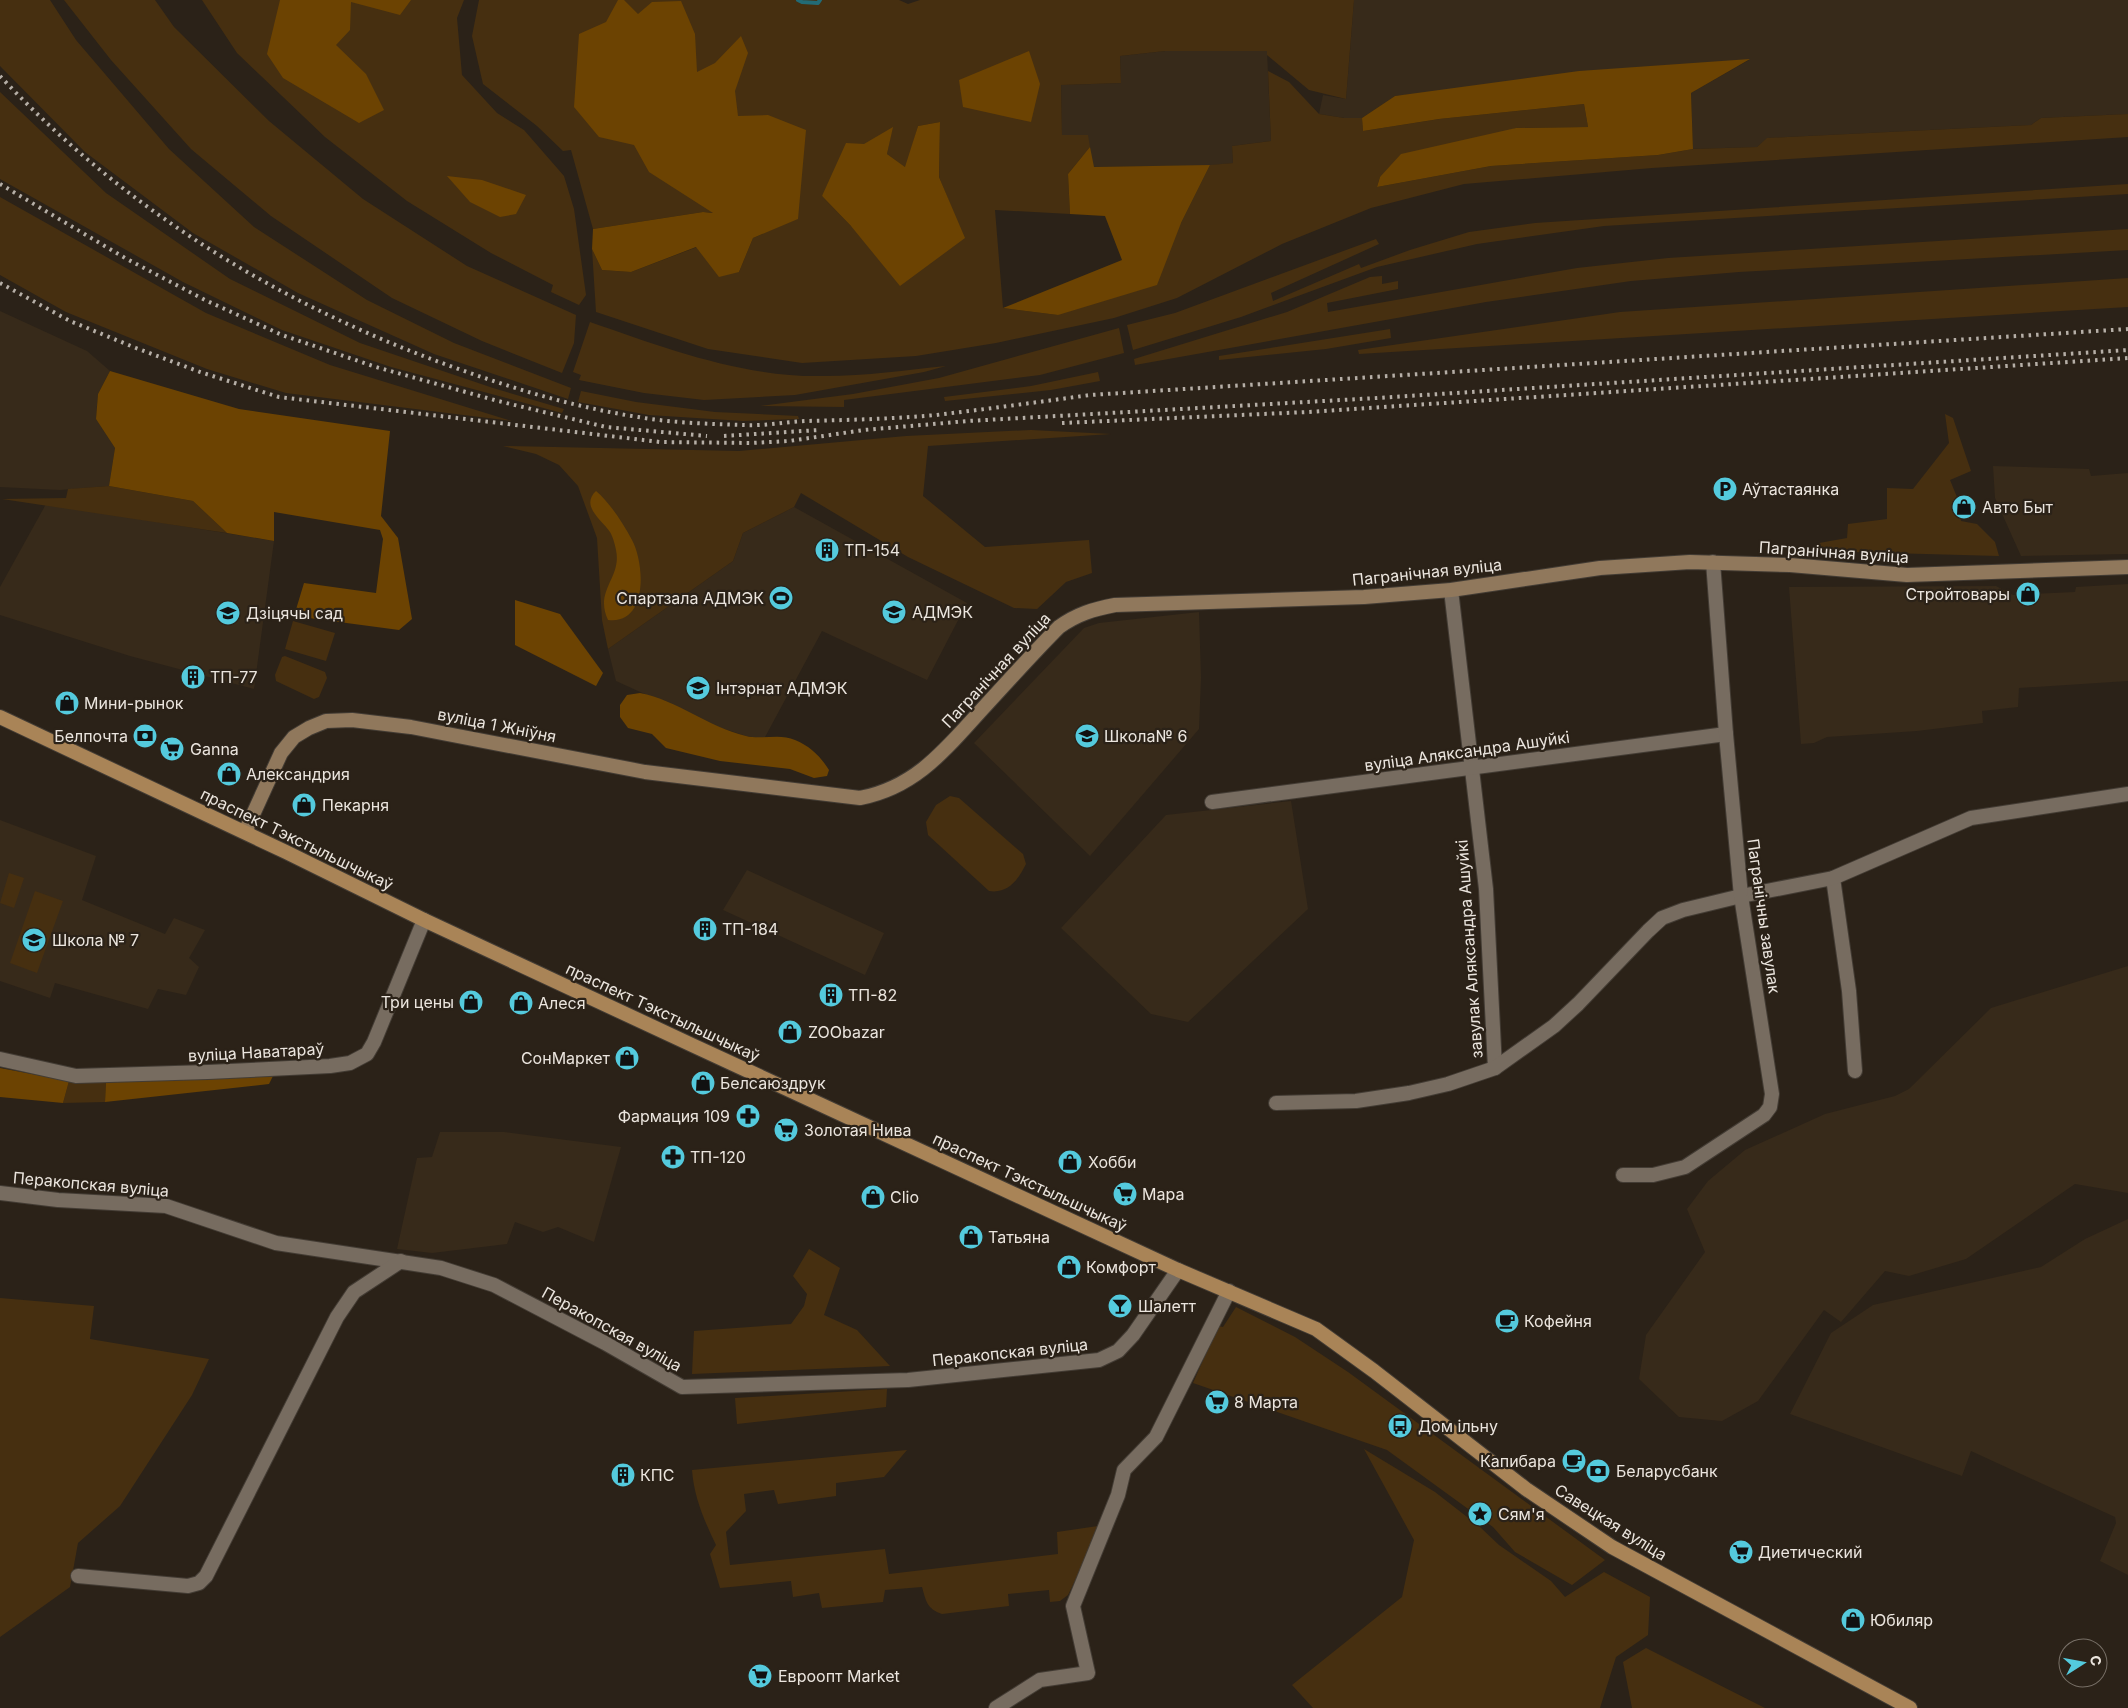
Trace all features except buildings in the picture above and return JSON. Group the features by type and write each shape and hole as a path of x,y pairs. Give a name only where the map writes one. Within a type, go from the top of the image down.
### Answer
{"main road":[{"name":"Пагранічная вуліца","path":"802,792 860,798 890,790 902,784 919,773 946,748 1059,627 1079,614 1092,609 1115,605 1364,597 1451,590 1600,568 1714,562 1790,565 1907,575 2128,567"},
{"name":"праспект Тэкстыльшчыкаў","path":"0,717 245,832 424,920 1178,1270 1316,1329"},
{"name":"вуліца 1 Жніўня","path":"245,832 281,753 294,737 326,721 352,720 411,727 645,772 802,792"},
{"name":"Савецкая вуліца","path":"1316,1329 1374,1371 1526,1489 1596,1536 1795,1647 1910,1708"}],"street":[{"name":"Пагранічны завулак","path":"1623,1175 1652,1175 1685,1167 1764,1115 1770,1107 1772,1094 1742,896 1726,734 1714,562"},
{"name":"завулак Аляксандра Ашуйкі","path":"1451,590 1486,889 1495,1068"},
{"name":"вуліца Аляксандра Ашуйкі","path":"1212,802 1726,734"},
{"path":"1276,1104 1356,1101 1409,1094 1448,1084 1495,1068 1554,1026 1662,918 1699,905 1833,878 1971,818 2128,794"},
{"path":"1833,878 1849,991 1855,1071"},
{"name":"вуліца Наватараў","path":"0,1059 76,1076 208,1072 330,1066 350,1063 367,1054 374,1042 424,920"},
{"name":"Перакопская вуліца","path":"0,1193 58,1200 166,1206 276,1243 442,1268 494,1285 605,1343 682,1387 908,1380 1099,1360 1118,1351 1133,1335 1178,1270"},
{"path":"78,1576 188,1586 199,1582 206,1576 337,1316 354,1292 402,1261"},
{"path":"996,1708 1040,1680 1088,1673 1073,1606 1118,1495 1124,1470 1156,1437 1229,1291"}],"shaded area":[{"path":"0,0 50,0 76,40 169,149 254,227 367,300 454,343 571,388 568,399 434,354 298,293 193,233 85,152 0,66"},
{"path":"64,0 155,0 174,27 269,121 363,199 467,266 576,315 574,343 562,373 482,341 392,298 271,216 191,149 111,60"},
{"path":"202,0 464,0 457,18 462,75 497,113 524,130 564,176 574,209 586,295 579,305 551,292 553,285 491,253 407,201 325,137 237,53"},
{"path":"280,0 411,0 400,15 351,2 350,30 336,45 366,74 384,110 359,123 283,78 267,54"},
{"path":"479,0 899,0 908,4 920,0 1354,0 1346,99 1309,90 1267,55 1267,51 1165,51 1120,56 1121,83 1061,85 1062,135 1088,135 1090,147 1068,174 1070,214 995,210 1003,308 1058,315 1181,223 1210,165 1233,163 1232,146 1271,141 1268,71 1289,82 1319,114 1344,118 1362,118 1363,131 1439,119 1584,104 1588,127 1516,128 1380,177 1377,187 1491,166 1658,155 1693,149 1757,147 1767,138 2031,125 2041,118 2128,114 2128,137 1652,168 1464,184 1371,208 1282,244 1177,298 1114,318 996,343 916,356 802,363 708,349 596,312 592,249 602,270 631,272 697,247 739,272 753,238 797,219 703,212 593,229 571,150 563,151 537,126 483,84 472,36","holes":["940,122 939,177 964,238 851,226 822,196 892,128 887,154 906,168 918,126"]},
{"path":"618,0 624,0 638,14 652,2 681,1 695,34 697,72 715,63 741,36 748,53 735,91 738,116 768,115 806,130 798,219 753,238 739,272 719,277 696,247 631,272 602,270 592,249 593,229 703,212 713,213 649,172 634,145 599,137 574,107 579,34 606,22"},
{"path":"1354,0 2128,0 2128,114 2041,118 2031,125 1768,138 1757,147 1693,149 1691,93 1749,60 1395,96 1362,118 1344,118 1319,114 1323,95 1346,99"},
{"path":"1029,51 1040,84 1031,122 963,107 959,80"},
{"path":"1165,51 1267,51 1271,141 1232,146 1233,163 1204,166 1094,167 1062,135 1061,85 1121,83 1120,56"},
{"path":"1750,59 1691,93 1693,149 1658,155 1491,166 1377,187 1380,177 1401,154 1516,128 1588,127 1584,104 1439,119 1363,131 1362,118 1395,96 1579,71"},
{"path":"0,92 106,193 230,279 360,343 493,388 564,409 562,413 391,367 282,330 183,282 0,179"},
{"path":"940,122 939,177 965,238 900,286 851,226 822,196 846,143 864,144 893,127 887,154 905,167 918,126"},
{"path":"1090,147 1094,167 1210,165 1181,223 1157,285 1058,315 1003,308 1122,260 1105,216 1070,214 1068,174"},
{"path":"447,176 482,180 526,195 516,214 500,217 470,202"},
{"path":"2128,184 2128,194 1604,226 1477,244 1377,267 1241,317 1133,350 1127,325 1175,313 1376,239 1379,244 1271,293 1273,301 1359,264 1361,268 1410,250 1469,232 1535,223"},
{"path":"0,197 206,313 330,365 512,421 286,393 207,369 66,312 0,275"},
{"path":"2128,229 2128,250 1739,272 1631,281 1486,302 1135,365 1134,359 1287,312 1370,277 1382,276 1382,284 1398,281 1398,289 1327,303 1328,312 1577,268 1668,258"},
{"path":"2128,278 2128,307 1359,354 1358,350 1620,312"},
{"path":"0,311 87,351 110,371 98,394 96,419 115,448 109,486 60,490 0,487"},
{"path":"590,322 705,360 765,372 840,376 946,366 924,372 795,395 704,400 644,393 579,380 581,375 573,372"},
{"path":"1119,328 1124,353 1040,375 844,400 844,407 760,406 853,394 939,378"},
{"path":"1390,329 1391,338 1326,349 1219,360 1219,356"},
{"path":"110,371 239,409 390,431 381,516 398,538 412,619 399,630 294,616 304,583 376,593 383,539 380,530 274,512 274,541 227,533 193,501 109,486 115,448 96,419 98,394"},
{"path":"1098,372 1100,381 1051,390 945,401 944,397 1031,386"},
{"path":"581,391 636,402 715,412 798,416 799,419 743,421 649,415 578,402"},
{"path":"1945,414 1953,418 1971,471 1950,480 1959,502 1961,521 1977,524 1995,542 1999,556 1815,551 1819,543 1847,538 1848,524 1887,519 1887,488 1913,489 1949,443"},
{"path":"1031,430 1111,434 928,446 923,496 985,547 1089,540 1092,573 1066,582 1037,609 1014,608 908,557 801,493 794,507 743,533 733,561 608,649 602,620 597,538 578,486 559,465 536,454 503,446 739,451 906,436"},
{"path":"1993,466 2089,469 2091,476 2128,473 2128,554 2021,556 1995,498"},
{"path":"109,486 193,501 227,533 2,499 66,498 68,489"},
{"path":"596,491 611,507 625,527 632,540 639,563 641,577 637,603 630,613 621,619 608,620 605,610 604,600 617,560 616,548 611,534 591,507 590,502"},
{"path":"46,504 274,541 254,689 130,656 0,615 0,587"},
{"path":"794,507 967,603 927,680 822,631 764,739 746,736 715,726 616,681 608,649 733,561 743,533"},
{"path":"2128,584 2128,681 2019,688 2018,707 1982,711 1983,723 1917,731 1827,737 1814,743 1801,744 1789,587 1996,586 2013,595 2075,592 2076,587"},
{"path":"515,600 560,614 603,673 596,686 515,645"},
{"name":"Школа№ 6","path":"1199,612 1201,678 1199,729 1090,856 974,743 1084,628 1099,623"},
{"path":"293,621 335,633 326,661 285,649"},
{"path":"285,656 325,672 327,678 319,697 314,699 276,681 275,675 282,657"},
{"path":"640,693 667,701 732,732 752,737 783,737 795,740 806,745 819,756 829,770 827,776 814,778 790,769 720,761 666,748 652,734 628,728 620,717 620,705 627,695"},
{"path":"950,796 959,798 1023,854 1026,864 1012,885 1002,890 989,891 928,835 926,822 936,805"},
{"path":"1291,801 1308,909 1188,1022 1151,1014 1061,928 1166,815"},
{"path":"0,820 96,856 82,900 165,934 174,918 205,930 189,958 199,967 186,995 158,989 148,1009 55,983 50,998 0,981"},
{"path":"747,870 884,933 865,975 723,910"},
{"path":"9,873 24,878 14,908 0,903"},
{"path":"35,891 63,901 37,973 10,963"},
{"path":"2128,966 2128,1193 2075,1184 1966,1259 1909,1276 1885,1271 1841,1322 1824,1310 1758,1401 1722,1421 1679,1417 1639,1379 1646,1335 1705,1252 1687,1209 1708,1181 1745,1150 1825,1114 1895,1096 1909,1089 1991,1008"},
{"path":"0,1068 69,1081 63,1103 0,1097"},
{"path":"274,1074 269,1084 105,1102 106,1082"},
{"path":"69,1081 106,1082 105,1102 63,1103"},
{"path":"440,1132 504,1132 621,1147 594,1242 558,1227 543,1232 515,1222 507,1244 432,1253 397,1249 417,1158 432,1157"},
{"path":"2128,1219 2128,1575 2100,1561 2116,1523 2115,1517 1971,1451 1962,1476 1790,1414 1831,1333 1873,1305 2041,1267 2085,1239"},
{"path":"809,1249 840,1268 824,1315 857,1330 890,1366 692,1374 694,1331 791,1324 804,1306 807,1294 793,1276"},
{"path":"0,1298 94,1306 90,1339 209,1359 192,1395 120,1506 78,1543 70,1587 0,1637"},
{"path":"1236,1307 1295,1337 1348,1372 1605,1560 1572,1585 1515,1552 1493,1527 1387,1450 1193,1383 1218,1326 1223,1327"},
{"path":"887,1389 886,1407 737,1424 735,1398"},
{"path":"1364,1449 1435,1492 1480,1527 1499,1545 1551,1581 1565,1597 1604,1572 1650,1597 1648,1635 1616,1657 1600,1708 1313,1708 1292,1685 1402,1597 1414,1540"},
{"path":"907,1450 884,1477 836,1483 836,1496 778,1504 774,1490 744,1494 746,1511 726,1532 730,1565 885,1549 889,1574 1058,1554 1057,1532 1098,1526 1100,1530 1068,1595 1060,1601 1050,1602 1049,1590 1008,1594 1009,1606 942,1614 930,1607 922,1587 885,1590 883,1602 822,1608 819,1593 793,1597 791,1581 720,1588 710,1554 716,1545 700,1508 692,1470"},
{"path":"1646,1648 1765,1708 1632,1708 1623,1662"}],"waterway":[{"path":"798,0 818,3 820,0"}],"railway":[{"path":"0,76 48,124 99,169 153,211 209,249 267,283 328,315 453,367 521,390 567,403 665,421 752,425 936,415 1090,395 2128,329"},
{"path":"0,184 125,258 205,300 282,335 376,367 498,401 606,427 707,436"},
{"path":"0,283 70,321 136,348 200,372 279,397 660,442 751,443 789,441 864,430 968,421 1377,398 2128,350"},
{"path":"1062,423 1308,412 2128,358"},
{"path":"724,436 819,430"}],"place":[{"name":"Аўтастаянка","path":"1725,489"},
{"name":"Авто Быт","path":"1964,507"},
{"name":"ТП-154","path":"827,550"},
{"name":"Стройтовары","path":"2028,594"},
{"name":"Спартзала АДМЭК","path":"781,598"},
{"name":"АДМЭК","path":"894,612"},
{"name":"Дзіцячы сад","path":"228,613"},
{"name":"ТП-77","path":"193,677"},
{"name":"Інтэрнат АДМЭК","path":"698,688"},
{"name":"Мини-рынок","path":"67,703"},
{"name":"Белпочта","path":"145,736"},
{"name":"Школа№ 6","path":"1087,736"},
{"name":"Ganna","path":"172,749"},
{"name":"Александрия","path":"229,774"},
{"name":"Пекарня","path":"304,805"},
{"name":"ТП-184","path":"705,929"},
{"name":"Школа № 7","path":"34,940"},
{"name":"ТП-82","path":"831,995"},
{"name":"Три цены","path":"471,1002"},
{"name":"Алеся","path":"521,1003"},
{"name":"ZOObazar","path":"790,1032"},
{"name":"СонМаркет","path":"627,1058"},
{"name":"Белсаюздрук","path":"703,1083"},
{"name":"Фармация 109","path":"748,1116"},
{"name":"Золотая Нива","path":"786,1130"},
{"name":"ТП-120","path":"673,1157"},
{"name":"Хобби","path":"1070,1162"},
{"name":"Мара","path":"1125,1194"},
{"name":"Clio","path":"873,1197"},
{"name":"Татьяна","path":"971,1237"},
{"name":"Комфорт","path":"1069,1267"},
{"name":"Шалетт","path":"1120,1306"},
{"name":"Кофейня","path":"1507,1321"},
{"name":"8 Марта","path":"1217,1402"},
{"name":"Дом ільну","path":"1400,1426"},
{"name":"Капибара","path":"1574,1461"},
{"name":"Беларусбанк","path":"1598,1471"},
{"name":"КПС","path":"623,1475"},
{"name":"Сям'я","path":"1480,1514"},
{"name":"Диетический","path":"1741,1552"},
{"name":"Юбиляр","path":"1853,1620"},
{"name":"Евроопт Market","path":"760,1676"}]}
